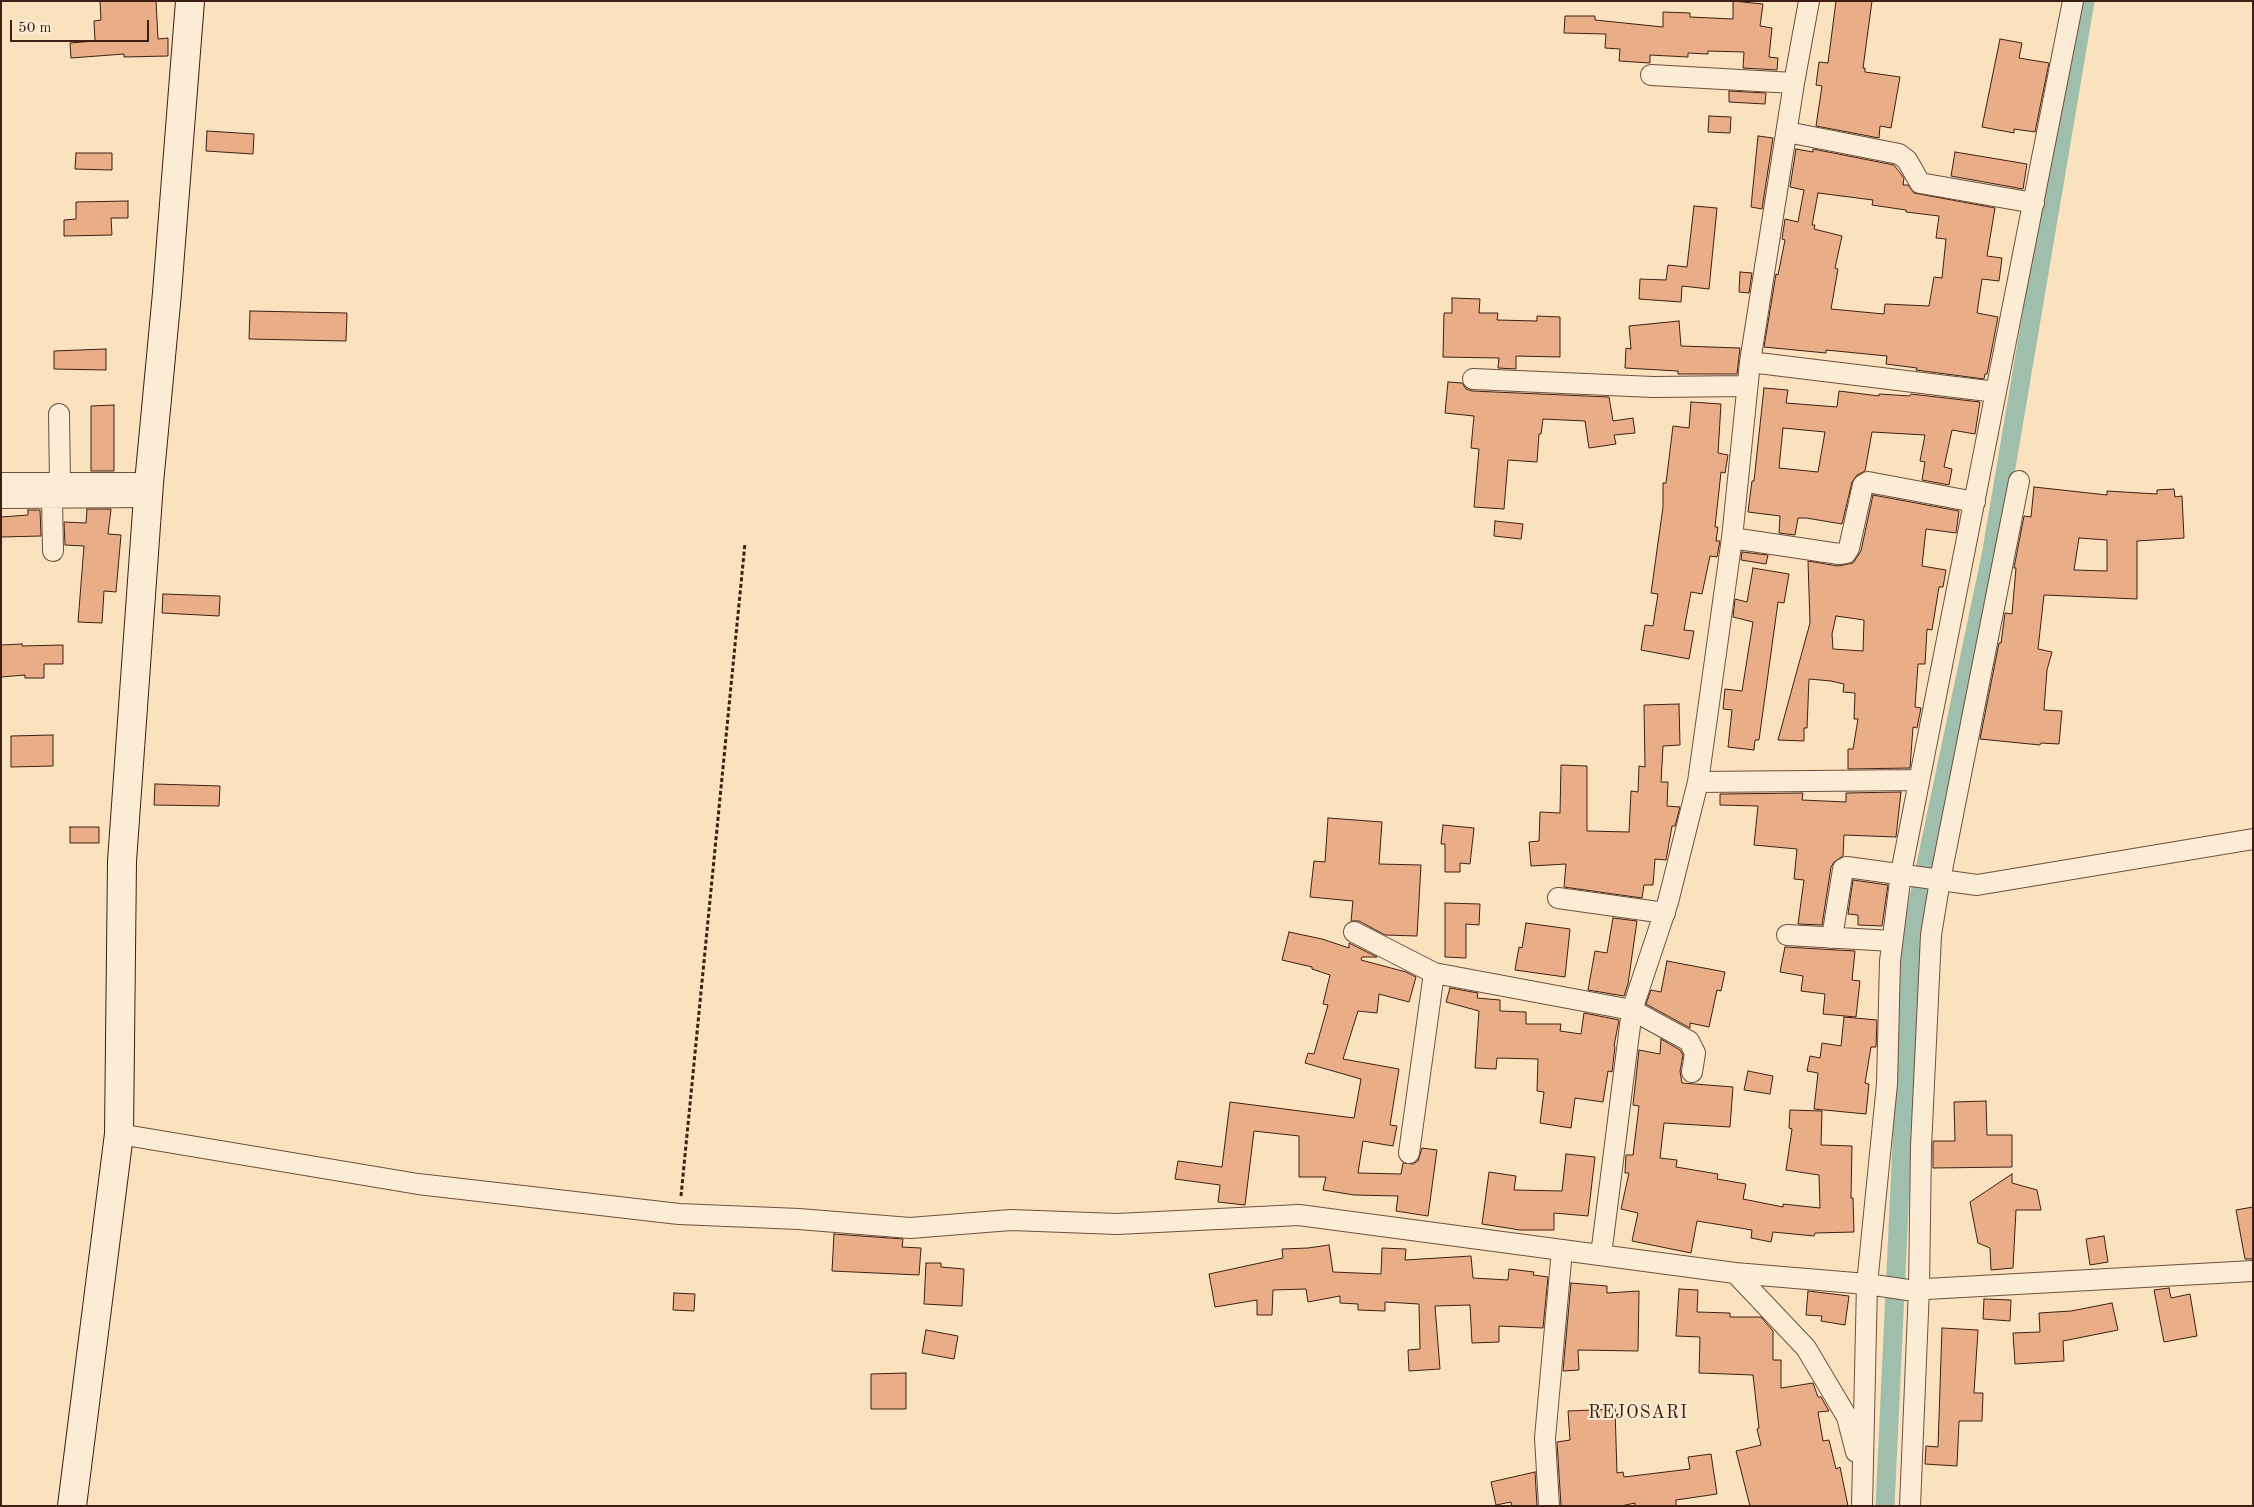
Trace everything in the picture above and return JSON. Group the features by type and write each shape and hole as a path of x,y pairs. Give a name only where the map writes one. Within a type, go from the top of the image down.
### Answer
{"main road":[{"path":"72,1506 119,1134 122,861 149,490 190,1"}],"street":[{"path":"1601,1255 1632,1010 1665,913 1698,782 1732,538 1750,362 1788,132 1794,83 1809,1"},
{"path":"1862,1506 1862,1476 1886,1084 1892,942 1906,875 1919,780 2073,1"},
{"path":"1651,75 1794,83"},
{"path":"1788,132 1899,154 1908,160 1920,183 2034,203"},
{"path":"1750,362 1996,392"},
{"path":"1473,379 1653,387 1747,386"},
{"path":"53,552 59,414"},
{"path":"1910,1506 1913,1289 1930,954 1936,880 2018,481"},
{"path":"1732,538 1839,554 1846,553 1849,548 1863,485 1868,482 1975,502"},
{"path":"1,483 56,490 149,490"},
{"path":"1,498 56,490"},
{"path":"1698,782 1919,780"},
{"path":"1832,938 1843,870 1852,866 1966,885 1990,884 2253,839"},
{"path":"1558,898 1665,913"},
{"path":"1354,932 1434,973 1632,1010 1690,1041 1695,1053 1692,1072"},
{"path":"1787,935 1892,942"},
{"path":"1409,1153 1434,973"},
{"path":"119,1134 418,1184 679,1214 910,1228 1012,1220 1117,1224 1299,1216 1735,1273 1913,1289 2253,1271"},
{"path":"1549,1506 1545,1438 1562,1250"},
{"path":"1735,1273 1782,1321 1810,1354 1847,1416 1862,1476"}],"path":[{"path":"679,1214 745,543"}],"building":[{"path":"100,1 156,1 158,39 168,38 168,56 124,57 124,54 71,58 70,43 95,41 94,21 101,20"},
{"path":"1733,1 1763,4 1760,26 1772,28 1769,57 1778,58 1777,70 1743,68 1744,52 1708,51 1708,54 1688,53 1688,57 1650,55 1650,63 1619,61 1620,49 1605,48 1606,34 1564,33 1565,16 1595,16 1595,20 1663,27 1663,12 1690,13 1690,17 1733,19"},
{"path":"1836,1 1872,1 1863,68 1865,68 1865,72 1900,77 1891,128 1880,126 1879,138 1816,126 1822,86 1816,85 1819,62 1828,63"},
{"path":"2000,39 2022,43 2019,58 2049,63 2035,132 2014,129 2014,133 1982,127"},
{"path":"1729,91 1766,93 1765,104 1729,102"},
{"path":"1709,116 1731,117 1730,133 1708,132"},
{"path":"207,131 254,134 253,154 206,151"},
{"path":"1758,136 1773,138 1762,209 1751,207"},
{"path":"1796,149 1813,152 1813,149 1894,165 1904,178 1903,185 1908,185 1914,193 1995,208 1987,256 2002,258 1999,281 1982,279 1977,313 1998,317 1987,374 1985,374 1984,379 1886,364 1887,356 1826,350 1826,353 1764,347 1776,274 1778,275 1785,240 1782,239 1785,219 1798,222 1804,190 1790,187","holes":["1818,193 1873,200 1872,205 1939,216 1936,238 1946,239 1942,278 1934,277 1929,306 1885,304 1884,314 1831,309 1838,269 1835,268 1842,236 1814,229 1815,225 1812,225"]},
{"path":"1955,152 2027,164 2023,189 1951,176"},
{"path":"76,153 112,153 112,170 75,169"},
{"path":"128,201 128,218 111,218 112,235 64,236 64,220 76,219 76,202"},
{"path":"1694,206 1717,208 1709,289 1682,286 1681,302 1639,299 1640,279 1666,280 1668,265 1687,267"},
{"path":"1740,272 1752,273 1749,293 1739,292"},
{"path":"1452,298 1480,299 1479,313 1498,313 1497,320 1537,321 1537,316 1560,317 1560,357 1516,356 1516,369 1498,368 1499,358 1443,357 1444,313 1452,313"},
{"path":"250,311 347,313 346,341 249,339"},
{"path":"1679,321 1681,346 1740,348 1737,374 1678,374 1678,371 1625,368 1626,348 1631,349 1629,326"},
{"path":"106,349 106,370 54,369 54,351"},
{"path":"1448,382 1462,383 1466,389 1472,391 1609,397 1613,421 1633,418 1635,433 1614,435 1616,444 1589,448 1585,421 1543,419 1541,434 1539,434 1537,462 1508,460 1504,509 1474,507 1479,449 1471,448 1474,416 1445,413"},
{"path":"1764,388 1788,390 1786,403 1837,407 1839,391 1879,396 1879,394 1910,396 1911,394 1980,402 1975,434 1952,430 1944,467 1952,469 1949,485 1922,480 1925,462 1920,461 1925,435 1872,432 1865,471 1857,475 1852,482 1842,524 1798,518 1795,535 1779,533 1780,516 1748,512 1752,481 1754,481","holes":["1783,428 1825,432 1818,472 1779,468"]},
{"path":"1691,402 1721,404 1718,453 1728,455 1725,473 1721,472 1715,527 1718,527 1716,541 1720,541 1717,557 1710,556 1702,594 1691,592 1684,630 1694,631 1689,659 1641,650 1645,625 1653,626 1658,594 1651,593 1663,507 1663,483 1666,483 1673,426 1689,428"},
{"path":"114,405 114,471 91,471 91,406"},
{"path":"2034,487 2107,495 2107,491 2157,494 2157,490 2174,489 2175,497 2182,496 2184,538 2137,541 2137,599 2044,595 2038,649 2052,652 2047,670 2044,710 2062,711 2059,744 2041,743 2040,745 1980,739 1999,643 2001,643 2005,613 2012,614 2016,568 2014,568 2024,516 2031,517","holes":["2079,538 2107,540 2107,571 2074,570"]},
{"path":"1873,495 1959,511 1956,533 1926,529 1922,566 1946,570 1943,587 1939,587 1932,630 1927,629 1925,664 1918,664 1915,707 1921,708 1917,728 1913,727 1910,768 1848,769 1848,749 1853,749 1858,719 1854,719 1855,693 1843,692 1844,684 1831,681 1809,679 1807,728 1804,728 1804,741 1778,740 1810,623 1808,561 1838,566 1853,563 1861,551","holes":["1836,616 1864,620 1863,651 1833,649 1832,634"]},
{"path":"87,509 111,509 108,534 121,535 116,592 104,591 102,623 78,622 84,546 65,545 64,522 86,523"},
{"path":"28,510 40,510 41,536 1,537 1,517 28,515"},
{"path":"1495,521 1523,524 1521,539 1494,536"},
{"path":"1742,552 1768,555 1766,564 1741,560"},
{"path":"1753,568 1789,574 1784,603 1778,602 1759,740 1755,740 1754,750 1728,747 1732,710 1723,709 1725,689 1742,691 1753,622 1733,617 1735,599 1747,602"},
{"path":"163,594 220,596 219,616 162,613"},
{"path":"22,644 22,646 63,645 63,664 44,664 44,678 25,678 25,675 1,677 1,645"},
{"path":"1679,704 1680,745 1663,746 1661,782 1668,782 1667,806 1680,807 1675,826 1672,826 1666,860 1655,859 1653,885 1644,885 1642,898 1564,887 1566,864 1531,866 1529,842 1539,841 1540,812 1560,813 1561,765 1587,766 1587,831 1629,832 1631,791 1638,792 1639,766 1645,767 1644,705"},
{"path":"53,735 53,766 11,767 11,736"},
{"path":"155,784 220,786 219,806 154,805"},
{"path":"1901,792 1896,837 1844,835 1843,856 1834,862 1831,867 1822,925 1798,924 1804,880 1794,879 1797,849 1754,845 1758,806 1720,805 1720,794 1803,793 1802,800 1846,802 1846,793"},
{"path":"1328,818 1382,822 1379,864 1421,865 1417,936 1385,935 1359,921 1351,921 1353,901 1310,897 1314,861 1325,862"},
{"path":"1443,825 1474,828 1470,864 1460,863 1460,872 1445,872 1445,844 1441,844"},
{"path":"70,827 99,827 99,843 70,843"},
{"path":"1853,880 1888,885 1882,926 1858,925 1858,915 1848,914"},
{"path":"1445,903 1480,904 1479,925 1466,924 1466,958 1445,957"},
{"path":"1613,918 1637,921 1628,984 1624,996 1588,990 1595,951 1607,953"},
{"path":"1526,923 1570,929 1565,977 1515,970 1519,947 1522,948"},
{"path":"1289,932 1322,939 1349,948 1349,943 1377,957 1362,957 1361,960 1406,972 1416,977 1409,1002 1379,994 1377,1013 1358,1011 1343,1059 1399,1069 1390,1125 1397,1126 1393,1146 1363,1141 1358,1173 1401,1174 1403,1163 1413,1164 1418,1161 1422,1148 1437,1150 1428,1216 1396,1211 1398,1196 1354,1195 1323,1190 1326,1177 1299,1177 1299,1136 1254,1131 1245,1205 1218,1202 1220,1185 1175,1179 1178,1161 1222,1167 1230,1102 1354,1118 1361,1079 1305,1063 1308,1053 1314,1054 1328,1005 1323,1004 1330,975 1312,969 1312,967 1282,960"},
{"path":"1785,947 1855,951 1852,980 1860,981 1856,1017 1823,1014 1825,994 1801,991 1803,976 1780,972"},
{"path":"1667,961 1725,972 1721,991 1717,990 1709,1027 1690,1023 1690,1028 1646,1004 1651,990 1661,992"},
{"path":"1450,988 1478,993 1477,998 1500,1000 1500,1011 1526,1012 1526,1024 1561,1024 1560,1031 1581,1034 1584,1013 1619,1020 1612,1072 1608,1071 1603,1102 1575,1098 1571,1128 1540,1123 1544,1092 1537,1091 1538,1059 1497,1058 1496,1069 1475,1068 1479,1011 1446,1002"},
{"path":"1844,1017 1877,1020 1876,1047 1871,1047 1865,1083 1869,1084 1866,1114 1814,1109 1818,1073 1807,1071 1810,1056 1820,1058 1822,1043 1841,1046"},
{"path":"1661,1039 1680,1050 1683,1055 1680,1071 1682,1083 1733,1087 1730,1127 1664,1123 1660,1158 1677,1160 1676,1167 1718,1174 1717,1179 1746,1184 1743,1199 1783,1207 1783,1204 1820,1208 1819,1175 1786,1170 1792,1129 1789,1128 1790,1110 1822,1111 1821,1145 1852,1146 1851,1198 1853,1198 1854,1232 1815,1233 1814,1236 1773,1232 1771,1242 1751,1238 1752,1230 1697,1221 1691,1253 1632,1241 1638,1213 1621,1209 1629,1173 1625,1173 1626,1155 1633,1155 1639,1106 1633,1105 1639,1050 1660,1054"},
{"path":"1748,1071 1773,1076 1770,1094 1744,1090"},
{"path":"1986,1101 1987,1135 2012,1135 2012,1167 1933,1168 1933,1141 1955,1141 1954,1102"},
{"path":"1566,1154 1595,1157 1588,1216 1554,1213 1554,1230 1520,1230 1482,1224 1489,1172 1516,1176 1514,1190 1562,1191"},
{"path":"2012,1174 2012,1183 2037,1190 2041,1210 2016,1210 2013,1268 1991,1270 1990,1248 1978,1243 1970,1202"},
{"path":"2253,1207 2253,1259 2245,1259 2236,1210"},
{"path":"834,1234 903,1239 902,1247 921,1248 919,1275 832,1271"},
{"path":"2104,1236 2108,1262 2090,1265 2086,1239"},
{"path":"1329,1245 1333,1272 1381,1274 1382,1248 1406,1249 1405,1260 1471,1256 1473,1278 1508,1280 1509,1269 1534,1272 1533,1275 1548,1277 1543,1328 1499,1326 1499,1342 1472,1343 1470,1305 1435,1306 1440,1369 1409,1371 1408,1350 1420,1349 1419,1304 1385,1302 1385,1311 1358,1310 1358,1304 1340,1303 1340,1296 1308,1302 1306,1289 1273,1290 1272,1315 1257,1315 1257,1300 1215,1307 1209,1274 1283,1258 1282,1249"},
{"path":"926,1263 941,1263 941,1267 964,1269 962,1306 924,1304"},
{"path":"1571,1283 1607,1286 1607,1293 1639,1291 1638,1351 1578,1350 1579,1370 1563,1371"},
{"path":"2169,1288 2171,1298 2190,1294 2197,1336 2164,1342 2154,1290"},
{"path":"1679,1289 1698,1290 1697,1312 1730,1313 1730,1317 1761,1317 1773,1331 1773,1360 1781,1360 1781,1388 1813,1383 1818,1397 1821,1397 1829,1411 1818,1412 1823,1441 1829,1440 1836,1469 1840,1467 1848,1506 1750,1506 1736,1451 1761,1445 1757,1429 1759,1428 1753,1375 1699,1373 1700,1337 1676,1336"},
{"path":"1808,1291 1849,1296 1845,1325 1821,1321 1822,1316 1806,1315"},
{"path":"674,1293 695,1294 694,1311 673,1310"},
{"path":"1984,1299 2011,1300 2010,1321 1983,1319"},
{"path":"2112,1303 2118,1330 2063,1341 2064,1361 2015,1364 2013,1333 2040,1332 2039,1313 2071,1311"},
{"path":"1942,1328 1978,1330 1974,1393 1983,1393 1982,1421 1959,1421 1957,1466 1925,1464 1926,1446 1938,1447"},
{"path":"926,1330 958,1336 954,1359 922,1353"},
{"path":"906,1373 906,1409 871,1409 871,1374"},
{"path":"1615,1409 1617,1473 1623,1472 1624,1477 1690,1469 1688,1457 1711,1454 1717,1494 1676,1500 1676,1506 1635,1506 1635,1503 1621,1506 1561,1506 1557,1442 1570,1440 1568,1411"},
{"path":"1535,1472 1537,1506 1512,1506 1511,1502 1496,1505 1491,1482"}],"waterway":[{"path":"1885,1506 1912,931 1991,556 2085,1"}],"district":[{"name":"REJOSARI","path":"1638,1413"}]}
